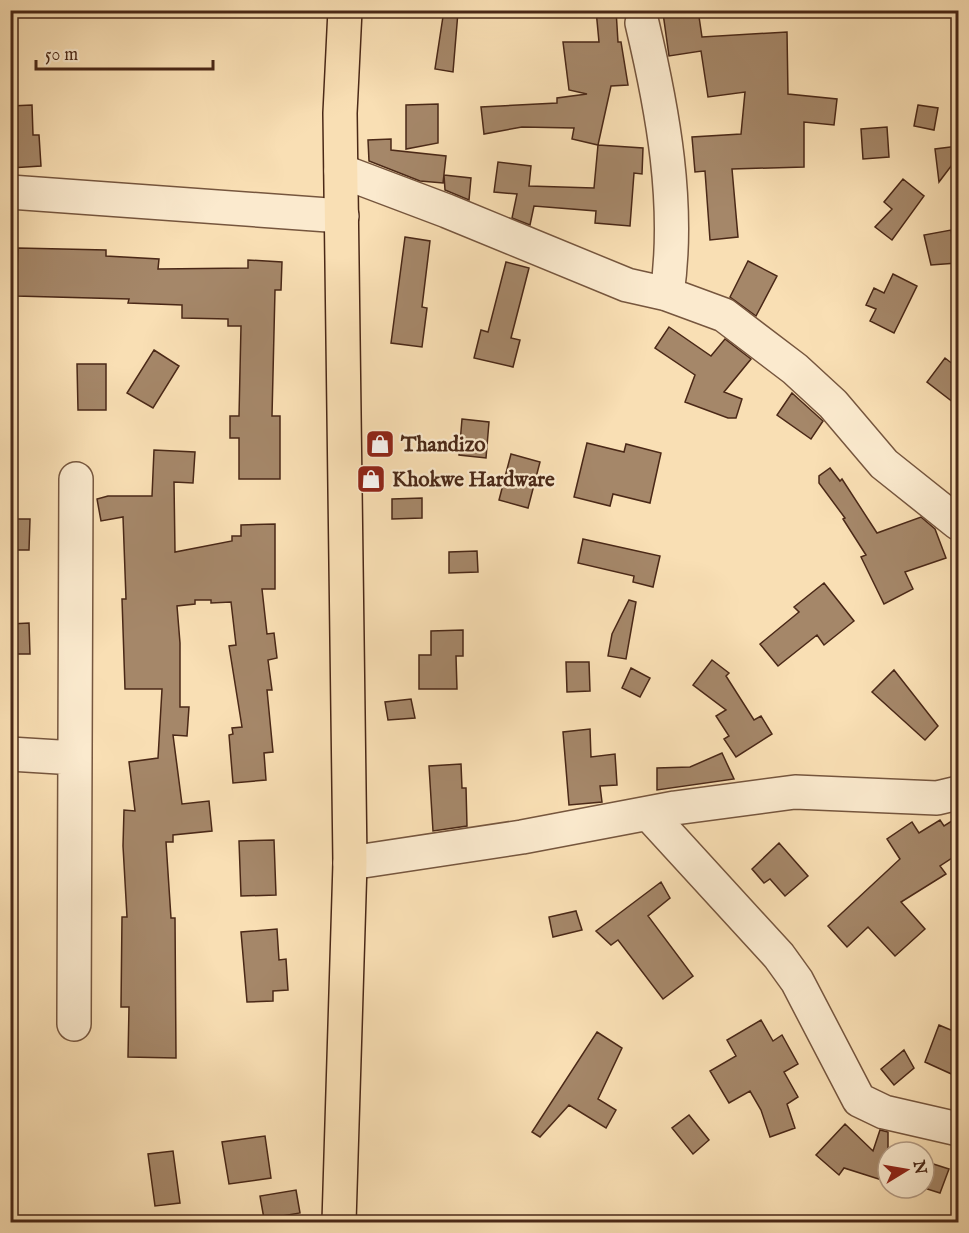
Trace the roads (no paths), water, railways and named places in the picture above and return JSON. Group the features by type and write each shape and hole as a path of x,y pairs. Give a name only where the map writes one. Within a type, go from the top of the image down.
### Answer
{"main road":[{"path":"339,1222 350,863 340,113 345,10"}],"street":[{"path":"642,23 661,103 674,252 668,294"},
{"path":"341,171 447,211 627,285 668,294 724,315 795,369 833,404 884,464 958,524"},
{"path":"10,192 342,216"},
{"path":"74,1024 76,479"},
{"path":"10,754 75,758"},
{"path":"350,863 795,792 937,798 958,793"},
{"path":"649,814 779,956 797,981 860,1100 874,1109 958,1129"}],"place":[{"name":"Thandizo","path":"380,444"},
{"name":"Khokwe Hardware","path":"371,479"}]}
